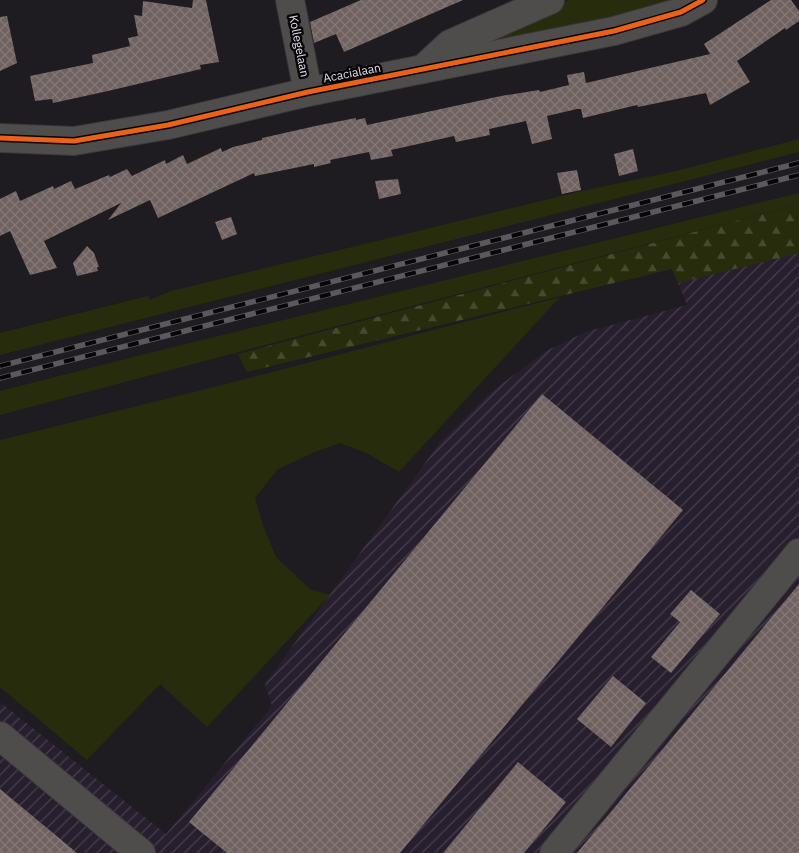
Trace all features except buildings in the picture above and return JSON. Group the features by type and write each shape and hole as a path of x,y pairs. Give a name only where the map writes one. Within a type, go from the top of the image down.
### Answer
{"street":[{"name":"Kollegelaan","path":"290,0 308,92"},
{"path":"422,69 450,44 550,0"},
{"name":"Acacialaan","path":"0,138 74,141 168,125 308,92 614,31 681,12 703,0"},
{"path":"554,853 799,553"},
{"path":"0,736 141,853"}],"shaded area":[{"path":"799,253 799,853 0,853 0,702 166,834 272,706 265,684 441,441 491,392 544,352 585,332 687,305 678,283"}],"green space":[{"path":"569,0 683,0 676,4 484,48 486,35"},
{"path":"799,139 799,152 0,355 0,333 148,296 150,300 171,291 582,191 676,171"},
{"path":"799,193 799,204 0,415 0,391"},
{"path":"799,204 799,253 678,283 672,269 247,372 238,354"},
{"path":"560,297 399,472 368,454 340,443 278,469 255,498 263,525 276,557 310,589 330,595 207,727 160,684 87,760 0,687 0,440 226,384"}],"railway":[{"path":"0,366 799,163"},
{"path":"0,378 799,175"}],"cycle path":[{"path":"0,138 74,141 168,125 308,92 614,31 681,12 703,0"}]}
